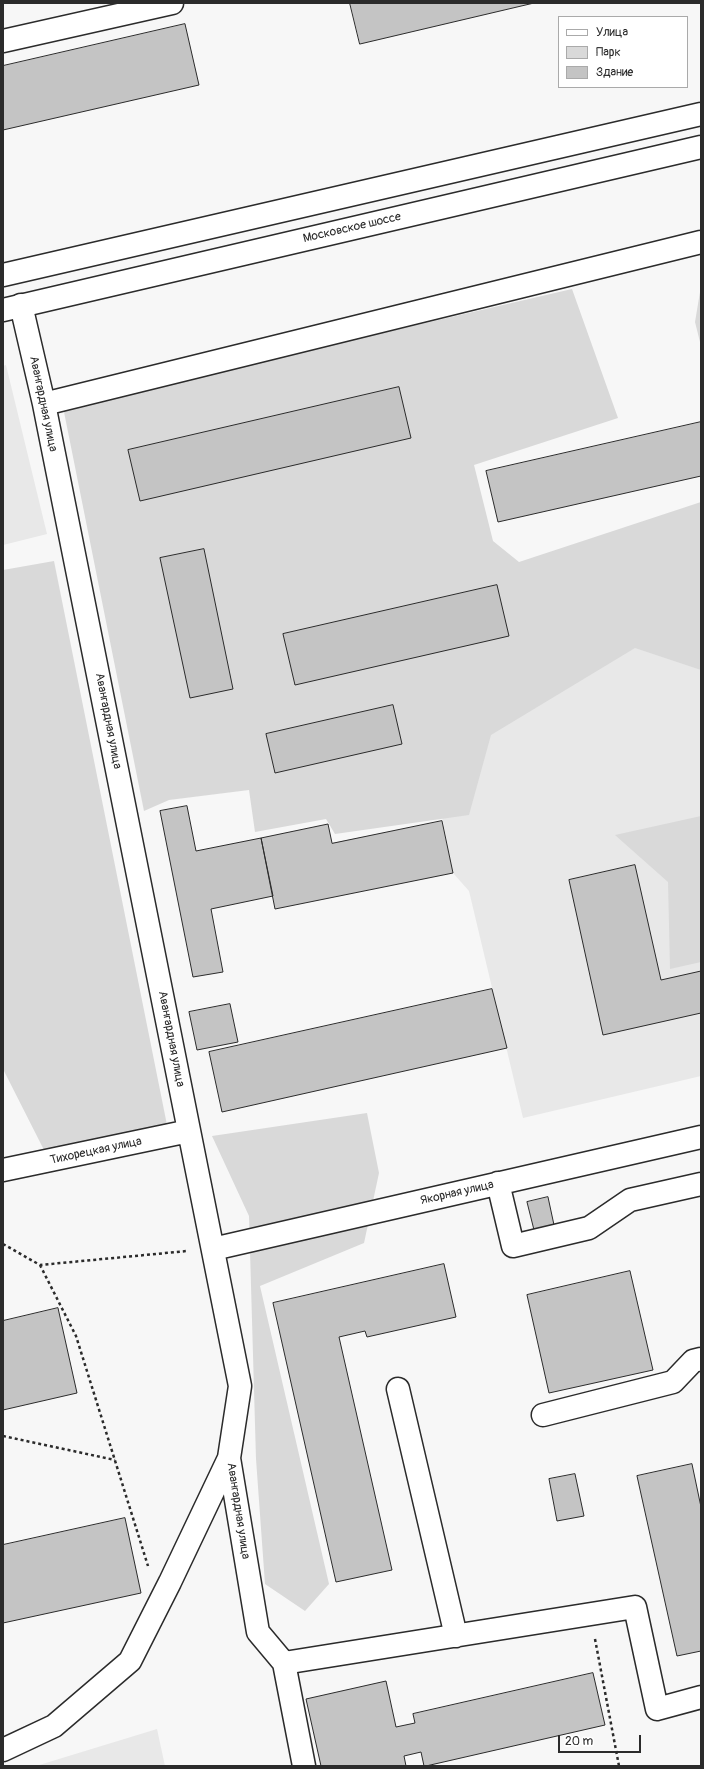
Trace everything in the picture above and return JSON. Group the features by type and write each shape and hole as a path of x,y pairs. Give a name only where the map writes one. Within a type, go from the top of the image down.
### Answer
{"street":[{"path":"3,41 172,3"},
{"path":"3,275 701,114"},
{"name":"Московское шоссе","path":"12,308 701,147"},
{"path":"44,404 701,242"},
{"name":"Авангардная улица","path":"12,308 44,404 240,1386 229,1458 258,1632 284,1663 304,1766"},
{"name":"Тихорецкая улица","path":"3,1170 189,1131"},
{"name":"Якорная улица","path":"213,1249 701,1137"},
{"path":"498,1183 513,1246 589,1228 630,1200 701,1184"},
{"path":"543,1415 673,1382 693,1361 701,1359"},
{"path":"398,1389 456,1636"},
{"path":"3,1750 54,1726 130,1661 160,1603 229,1458"},
{"path":"284,1663 635,1607 657,1708 701,1697"}],"path":[{"path":"3,1244 40,1265 76,1336 160,1603"},
{"path":"40,1265 213,1249"},
{"path":"3,1436 115,1460"},
{"path":"590,1614 619,1766"}],"shaded area":[{"path":"6,365 47,534 3,545 3,366"},
{"path":"701,607 701,1076 523,1118 469,891 453,873 414,674"},
{"path":"157,1729 165,1766 36,1766"}],"green space":[{"path":"701,286 701,346 695,322"},
{"path":"572,289 618,418 474,465 493,541 519,562 701,502 701,670 635,648 491,735 469,815 335,834 326,819 255,832 249,790 169,800 144,811 63,407"},
{"path":"54,561 167,1125 44,1150 3,1069 3,570"},
{"path":"701,816 701,962 670,969 668,882 615,835"},
{"path":"367,1113 379,1173 364,1243 260,1286 329,1584 305,1611 265,1584 256,1459 249,1216 212,1136"}],"building":[{"path":"350,3 534,3 360,44"},
{"path":"185,24 199,85 3,130 3,66"},
{"path":"399,387 411,438 140,501 128,450"},
{"path":"701,422 701,476 498,522 486,471"},
{"path":"204,549 233,689 190,698 160,558"},
{"path":"497,585 509,636 295,685 283,634"},
{"path":"393,705 402,744 275,773 266,734"},
{"path":"187,806 196,851 261,838 273,896 211,909 223,972 193,977 160,811"},
{"path":"442,821 453,873 275,909 261,838 328,824 332,843"},
{"path":"635,865 661,980 701,971 701,1013 603,1035 569,880"},
{"path":"492,989 507,1048 222,1112 209,1052"},
{"path":"230,1004 238,1042 197,1050 189,1012"},
{"path":"548,1197 554,1225 534,1230 527,1202"},
{"path":"444,1264 456,1317 367,1337 365,1331 339,1337 392,1570 336,1582 273,1303"},
{"path":"630,1271 653,1370 549,1393 527,1295"},
{"path":"58,1308 77,1393 3,1410 3,1321"},
{"path":"692,1464 701,1507 701,1651 677,1656 637,1476"},
{"path":"575,1474 584,1516 557,1521 549,1479"},
{"path":"125,1518 141,1593 3,1623 3,1545"},
{"path":"593,1673 605,1725 426,1766 424,1766 421,1752 404,1756 406,1766 321,1766 306,1699 386,1681 396,1727 415,1723 413,1714"}]}
